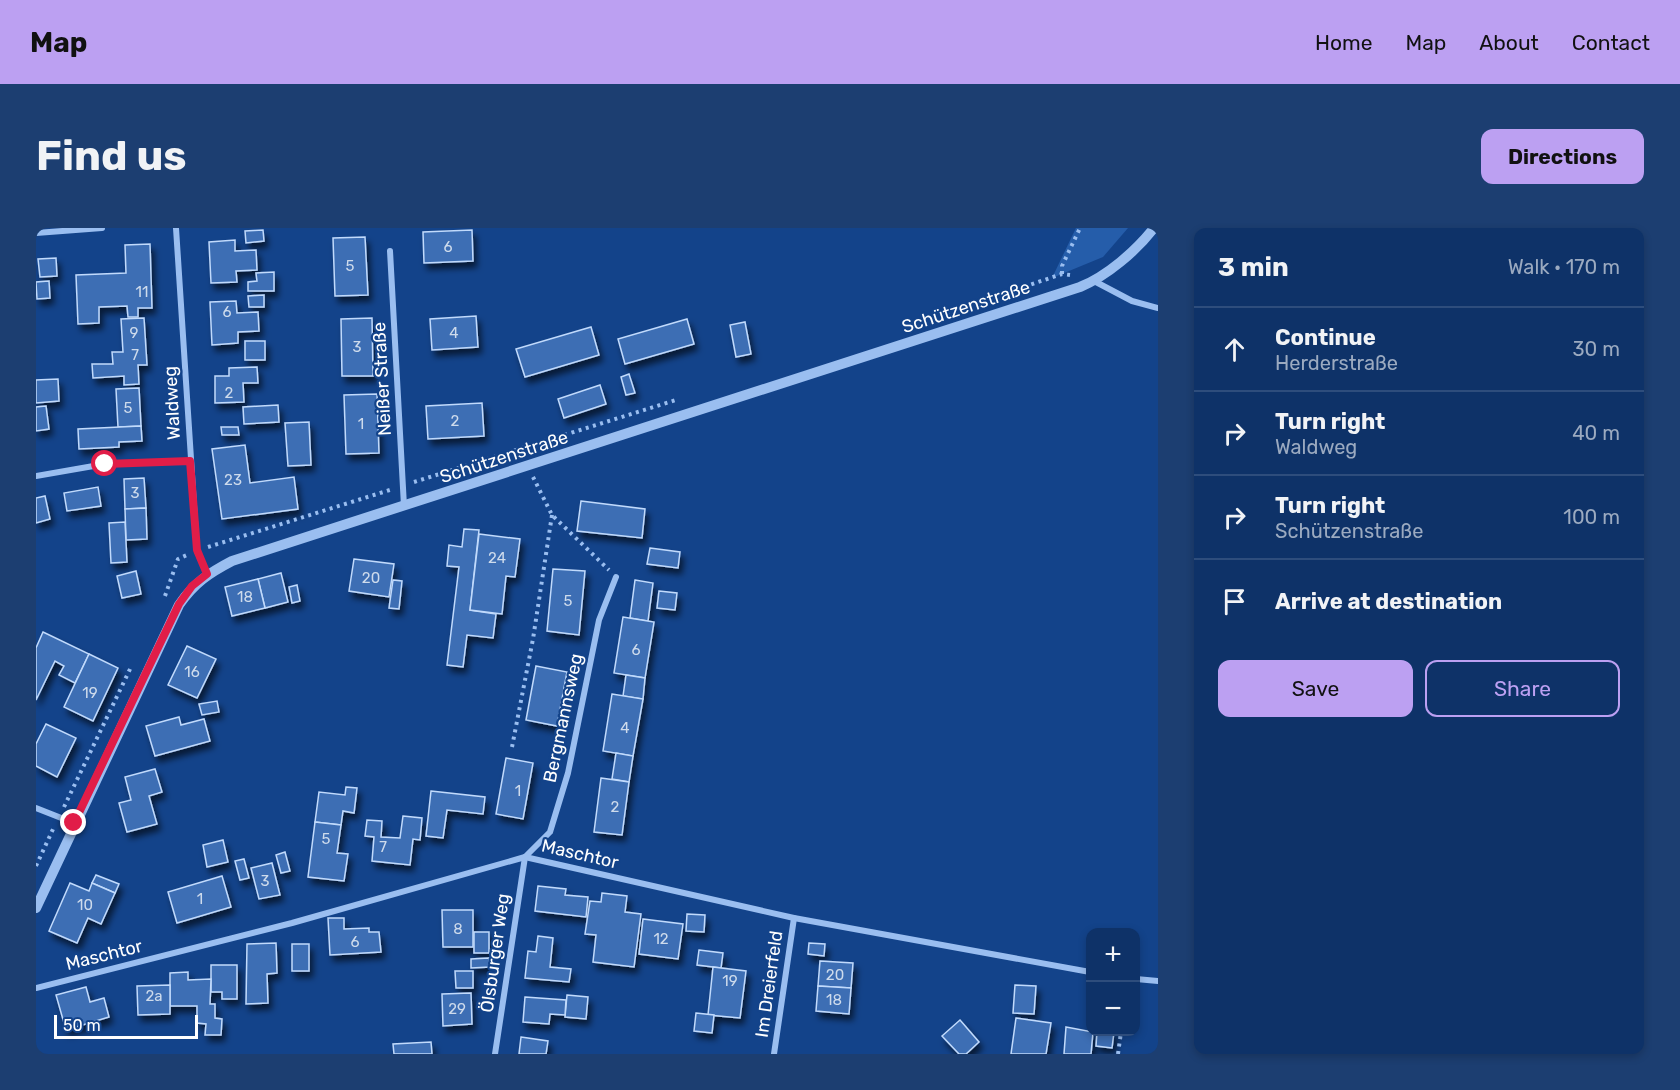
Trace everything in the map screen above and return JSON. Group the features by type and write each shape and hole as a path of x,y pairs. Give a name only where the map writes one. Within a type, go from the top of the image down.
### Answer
{"street":[{"path":"36,233 102,228"},
{"name":"Waldweg","path":"176,228 197,550 207,574"},
{"name":"Schützenstraße","path":"36,908 179,604 192,586 207,574 232,561 1094,281 1125,257 1154,228"},
{"name":"Neißer Straße","path":"390,251 404,506"},
{"path":"1094,281 1132,302 1158,308"},
{"path":"36,476 105,464 190,461"},
{"name":"Bergmannsweg","path":"525,857 550,832 568,773 600,620 616,577"},
{"path":"36,808 74,823"},
{"name":"Maschtor","path":"36,988 292,923 525,857 794,918 1086,971"},
{"name":"Ölsburger Weg","path":"495,1054 525,857"},
{"name":"Im Dreierfeld","path":"774,1054 794,918"},
{"path":"1140,979 1158,981"}],"path":[{"path":"939,315 1062,274 1062,266 1080,228"},
{"path":"161,605 172,583 178,559 197,550 680,399"},
{"path":"522,448 527,466 552,514 616,577"},
{"path":"512,747 533,639 552,514"},
{"path":"36,866 136,658"},
{"path":"1118,1054 1120,1036"}],"shaded area":[{"path":"1076,228 1128,228 1103,257 1052,278"}],"building":[{"path":"263,230 264,241 246,243 245,231"},
{"path":"472,230 473,261 424,263 423,232"},
{"path":"365,237 368,295 335,296 333,238"},
{"path":"235,240 235,251 256,250 257,270 236,271 237,282 211,283 209,242"},
{"path":"150,244 152,308 138,308 138,317 128,317 127,306 99,307 99,323 78,324 76,275 126,273 125,245"},
{"path":"56,258 57,276 40,277 38,259"},
{"path":"274,272 274,291 248,291 248,282 257,281 256,273"},
{"path":"49,281 50,298 37,299 36,282"},
{"path":"264,295 264,307 249,307 248,296"},
{"path":"236,301 237,313 258,312 259,331 238,332 238,343 212,345 210,302"},
{"path":"476,316 478,347 432,350 430,319"},
{"path":"144,318 147,365 138,365 139,384 124,385 124,376 93,378 92,364 113,364 112,352 123,352 121,319"},
{"path":"372,318 373,376 342,376 341,319"},
{"path":"687,319 694,344 625,364 618,339"},
{"path":"745,322 751,354 736,357 730,325"},
{"path":"591,327 599,355 525,377 516,349"},
{"path":"245,341 265,341 265,360 245,360"},
{"path":"257,367 258,383 243,383 244,402 215,403 215,376 229,376 229,368"},
{"path":"629,374 635,393 626,395 621,377"},
{"path":"58,379 59,401 36,403 36,380"},
{"path":"600,385 606,404 564,418 558,399"},
{"path":"139,388 141,426 118,427 116,389"},
{"path":"377,394 379,453 346,454 344,395"},
{"path":"482,403 484,436 428,439 426,406"},
{"path":"278,405 279,422 244,424 243,407"},
{"path":"46,406 49,429 36,431 36,407"},
{"path":"309,422 311,465 288,466 285,423"},
{"path":"141,426 142,441 119,442 119,447 79,449 78,429"},
{"path":"221,427 238,427 239,435 222,435"},
{"path":"245,445 250,483 294,477 298,509 222,519 212,449"},
{"path":"144,478 146,508 125,509 124,479"},
{"path":"98,487 101,506 67,511 64,493"},
{"path":"45,496 50,519 36,523 36,498"},
{"path":"581,501 645,509 642,538 577,531"},
{"path":"146,508 147,539 126,540 125,509"},
{"path":"125,522 127,562 111,563 109,523"},
{"path":"464,529 479,530 470,610 496,614 493,638 467,635 463,667 447,665 459,567 447,566 449,545 462,547"},
{"path":"479,534 520,539 515,577 506,576 502,614 470,610"},
{"path":"650,548 680,552 678,568 647,564"},
{"path":"354,559 394,564 389,597 349,591"},
{"path":"553,569 585,571 579,635 547,631"},
{"path":"136,571 141,594 122,598 117,576"},
{"path":"281,573 288,602 265,608 258,579"},
{"path":"258,579 265,608 232,616 225,587"},
{"path":"393,580 402,581 399,609 389,608"},
{"path":"635,580 653,583 648,621 630,618"},
{"path":"297,585 300,601 292,603 289,587"},
{"path":"659,591 677,593 675,610 657,608"},
{"path":"623,617 654,622 645,678 614,673"},
{"path":"43,632 89,654 75,683 59,675 64,666 55,661 36,700 36,648"},
{"path":"187,646 216,659 197,698 168,685"},
{"path":"89,654 118,668 93,721 64,707"},
{"path":"536,666 567,672 557,726 526,720"},
{"path":"626,675 645,678 643,699 623,696"},
{"path":"612,694 643,699 633,756 603,751"},
{"path":"217,701 219,712 202,715 199,704"},
{"path":"179,717 181,725 204,719 210,741 155,756 146,726"},
{"path":"46,724 76,738 57,777 36,766 36,744"},
{"path":"616,753 633,756 629,782 612,779"},
{"path":"506,758 533,763 523,819 496,814"},
{"path":"155,769 162,792 149,796 157,824 127,832 119,803 131,800 125,777"},
{"path":"601,778 629,782 622,835 594,832"},
{"path":"346,787 357,788 354,813 343,811 341,825 315,822 319,792 345,795"},
{"path":"431,791 485,797 483,814 447,810 443,838 426,836"},
{"path":"403,816 422,818 420,840 413,839 410,865 372,861 374,837 365,836 367,820 382,821 381,837 400,838"},
{"path":"315,822 341,825 337,853 348,854 344,881 308,877"},
{"path":"223,840 228,862 207,867 203,845"},
{"path":"285,852 290,871 281,873 276,855"},
{"path":"244,859 249,878 240,880 235,861"},
{"path":"272,863 280,895 259,899 251,868"},
{"path":"96,875 119,884 115,893 92,883"},
{"path":"222,876 231,907 177,923 168,892"},
{"path":"70,883 89,891 92,883 115,893 101,924 88,918 77,943 49,931"},
{"path":"538,886 566,889 565,895 588,897 586,917 535,911"},
{"path":"602,893 627,896 625,912 641,914 634,967 593,962 596,935 585,934 590,901 601,902"},
{"path":"442,910 473,910 473,947 443,947"},
{"path":"687,914 705,915 704,932 686,931"},
{"path":"328,918 344,918 344,929 369,928 369,932 379,932 381,952 330,955"},
{"path":"643,919 683,924 678,959 639,954"},
{"path":"474,932 489,932 489,953 474,953"},
{"path":"538,936 553,938 550,967 571,969 569,982 525,978 528,951 536,952"},
{"path":"276,943 277,973 267,974 268,1003 246,1004 247,944"},
{"path":"809,943 825,944 824,956 808,954"},
{"path":"292,944 309,944 309,971 292,971"},
{"path":"699,950 723,953 721,968 697,965"},
{"path":"489,958 490,967 471,968 471,959"},
{"path":"820,961 853,963 851,988 818,986"},
{"path":"211,965 237,965 237,999 222,999 222,992 211,992"},
{"path":"713,967 746,971 740,1018 708,1015"},
{"path":"455,971 473,971 473,988 456,988"},
{"path":"188,972 188,980 211,979 210,1004 215,1004 215,1018 222,1019 221,1035 205,1035 206,1024 197,1023 197,1006 170,1006 170,973"},
{"path":"170,985 170,1014 138,1015 137,986"},
{"path":"1015,985 1036,986 1034,1014 1013,1013"},
{"path":"818,986 851,988 849,1014 816,1011"},
{"path":"86,987 90,1002 104,998 109,1017 66,1030 56,995"},
{"path":"471,993 472,1024 443,1026 442,994"},
{"path":"567,995 588,997 586,1019 565,1017"},
{"path":"525,997 566,1000 565,1015 550,1014 549,1024 523,1022"},
{"path":"696,1013 714,1015 712,1033 694,1031"},
{"path":"1016,1018 1051,1023 1046,1054 1011,1054"},
{"path":"960,1020 979,1042 966,1054 959,1054 942,1036"},
{"path":"1066,1027 1086,1031 1086,1036 1093,1036 1091,1054 1064,1054"},
{"path":"1097,1036 1114,1036 1112,1048 1096,1046"},
{"path":"521,1037 548,1041 546,1054 519,1054"},
{"path":"431,1042 432,1054 394,1054 393,1044"}],"route":[{"path":"74,823 179,604 192,586 207,574 197,550 190,461 105,464"}]}
